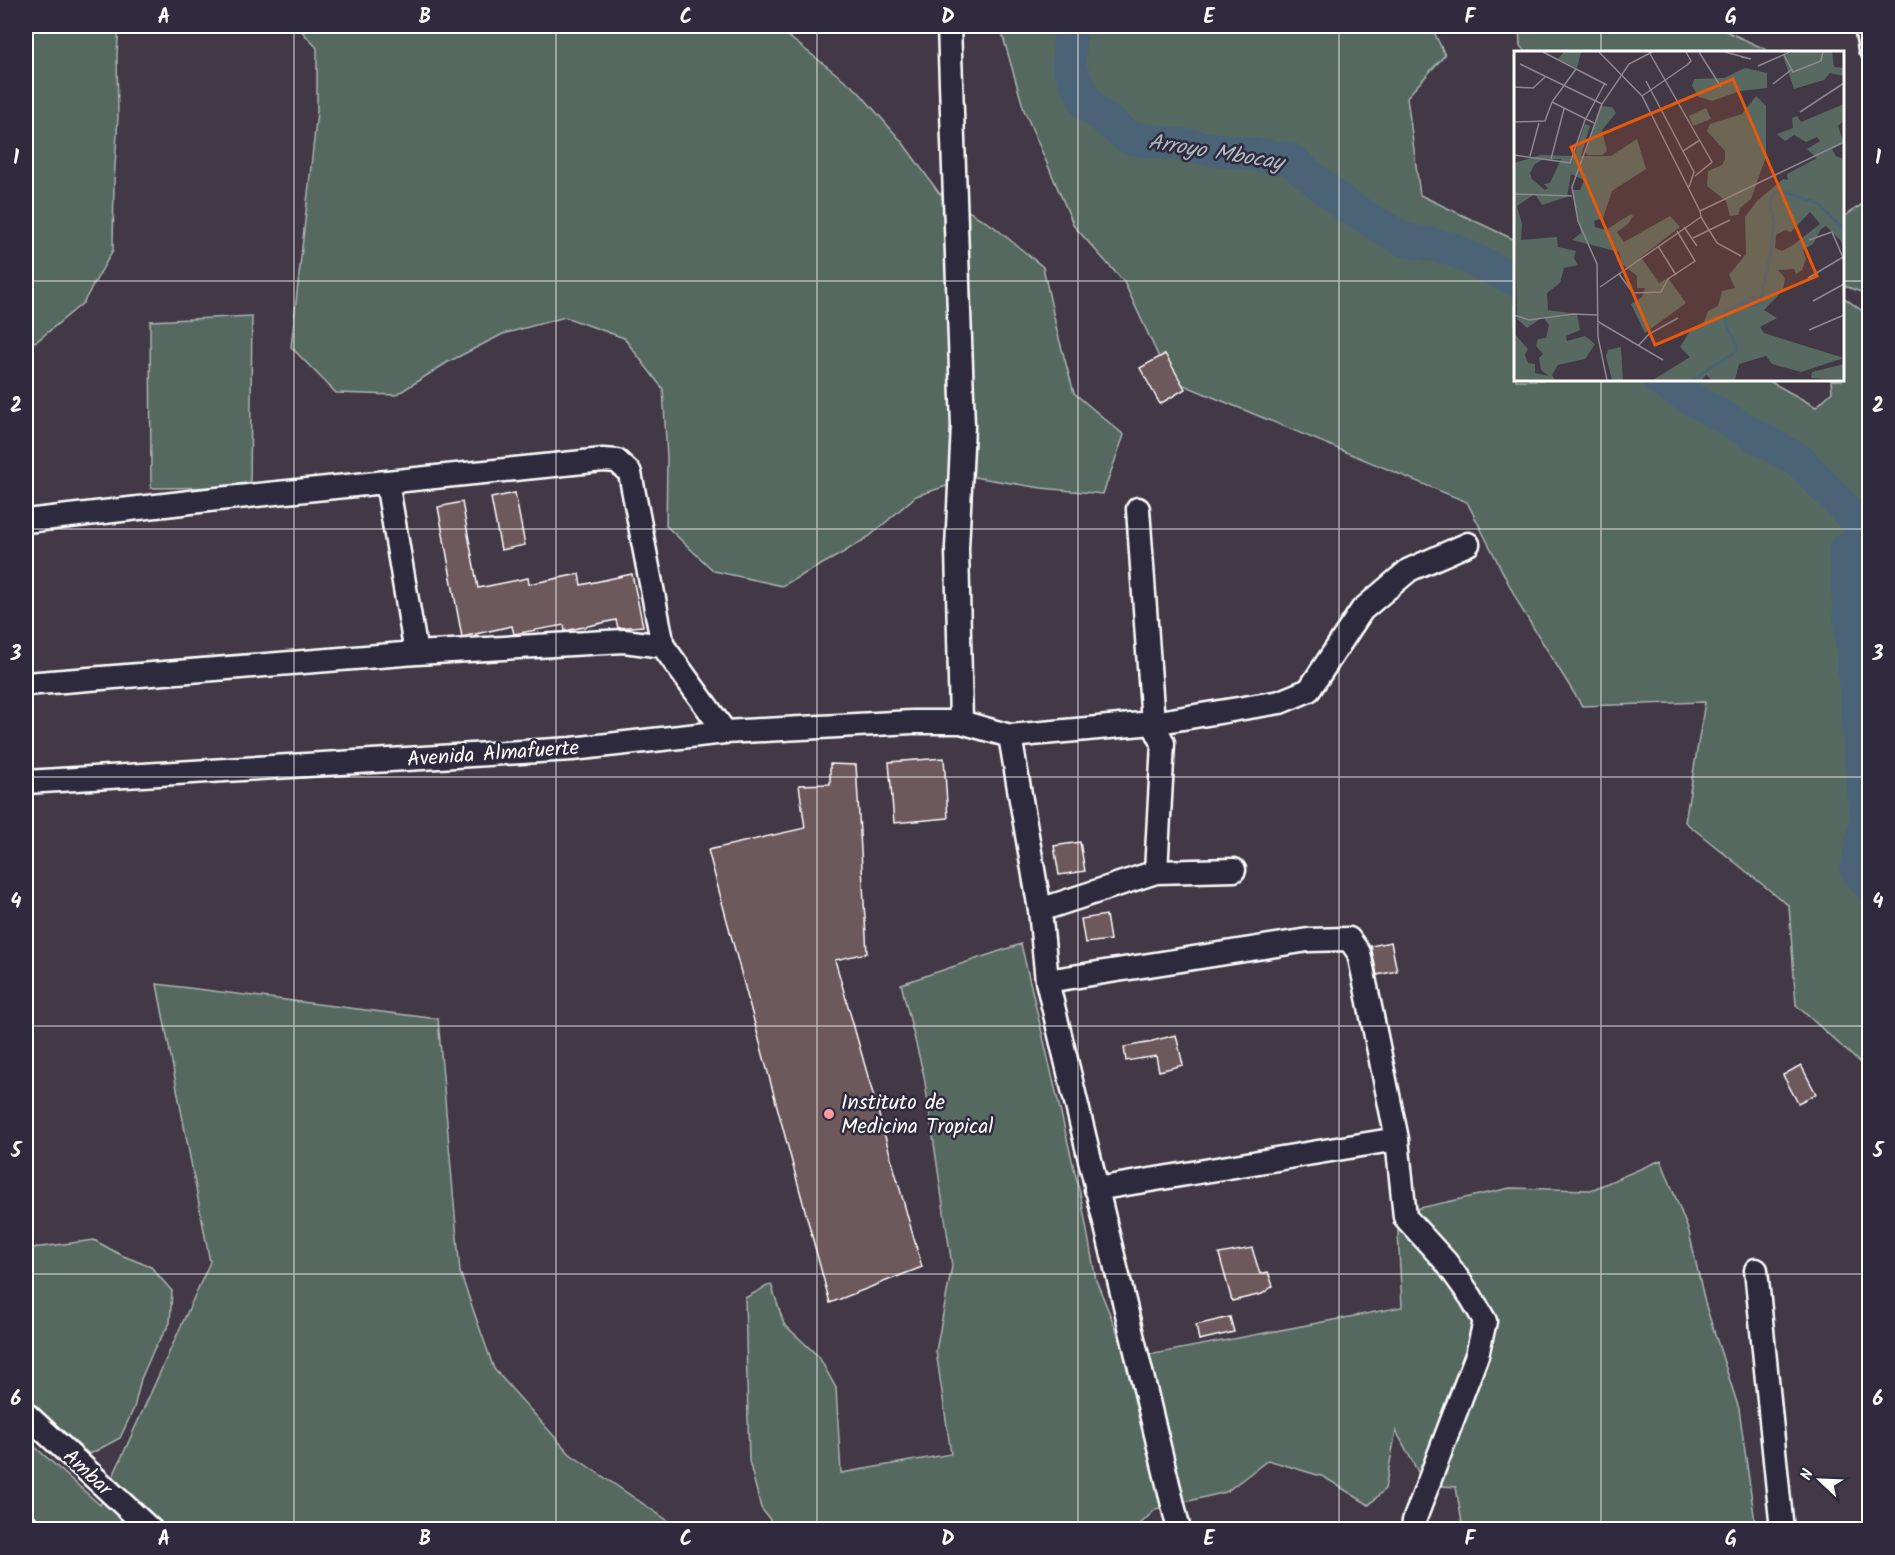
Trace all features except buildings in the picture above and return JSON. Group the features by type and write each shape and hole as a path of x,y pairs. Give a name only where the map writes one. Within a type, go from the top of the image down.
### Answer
{"street":[{"path":"949,26 963,426 957,548 961,722"},
{"path":"1866,26 1869,49"},
{"path":"26,521 603,459 617,461 630,473 663,646 725,732"},
{"path":"387,482 416,652"},
{"path":"1138,509 1154,723 1163,743 1156,872"},
{"path":"1179,1530 1047,981 1040,910 1010,736 1154,723 1280,702 1309,690 1362,610 1409,570 1468,544"},
{"path":"26,684 416,652 624,641 663,646"},
{"name":"Avenida Almafuerte","path":"26,782 572,749 725,732 912,722 961,722 1010,736"},
{"path":"1040,910 1156,872 1234,870"},
{"path":"1047,981 1308,940 1349,939 1359,953 1396,1139 1405,1216 1446,1262 1485,1321 1477,1355 1414,1521 1413,1530"},
{"path":"1096,1189 1396,1139"},
{"path":"1756,1270 1782,1530"},
{"name":"Ambar","path":"26,1414 151,1530"},
{"path":"26,1525 31,1530"}],"green space":[{"path":"26,26 119,26 113,250 83,303 37,341 26,344"},
{"path":"297,26 775,26 857,90 903,143 939,193 993,226 1043,267 1074,393 1124,435 1103,494 1041,488 974,477 916,496 870,536 782,586 714,571 666,526 667,458 663,389 624,338 565,317 503,334 448,362 396,395 336,393 291,347 317,112 317,48"},
{"path":"1000,26 1431,26 1445,55 1407,97 1420,195 1514,240 1514,381 1772,381 1816,407 1832,392 1831,381 1844,381 1844,298 1869,316 1869,1071 1796,1005 1789,906 1685,822 1705,702 1582,706 1521,608 1467,502 1169,379 1124,282 1074,226 1024,110"},
{"path":"1519,26 1633,26 1635,28 1715,26 1766,51 1525,51 1520,46"},
{"path":"1869,200 1869,295 1844,286 1844,216"},
{"path":"252,316 250,487 151,488 150,321"},
{"path":"1021,944 1081,1198 1096,1280 1128,1359 1402,1307 1397,1213 1510,1188 1591,1190 1661,1160 1689,1232 1705,1303 1739,1409 1756,1529 1463,1529 1456,1487 1425,1485 1396,1431 1385,1489 1369,1505 1324,1477 1268,1460 1226,1492 1156,1509 1135,1529 1022,1530 1012,1525 1002,1530 777,1529 761,1508 749,1461 745,1298 771,1284 784,1324 819,1357 836,1388 841,1473 951,1454 936,1351 952,1266 924,1076 901,984"},
{"path":"157,984 438,1019 460,1272 494,1369 570,1454 680,1529 50,1530 26,1507 26,1439 100,1505 210,1262"},
{"path":"94,1240 121,1255 151,1267 172,1291 170,1323 154,1349 141,1379 134,1408 120,1438 90,1454 26,1406 26,1249"}],"waterway":[{"name":"Arroyo Mbocay","path":"1070,26 1069,67 1087,104 1129,138 1290,159 1345,205 1405,240 1449,248 1514,279"},
{"name":"Arroyo Mbocay","path":"1661,381 1800,461 1870,535"},
{"name":"Arroyo Mbocay","path":"1870,664 1845,550 1866,821 1857,870 1870,885"}],"place":[{"name":"Instituto de Medicina Tropical","path":"829,1114"}]}
